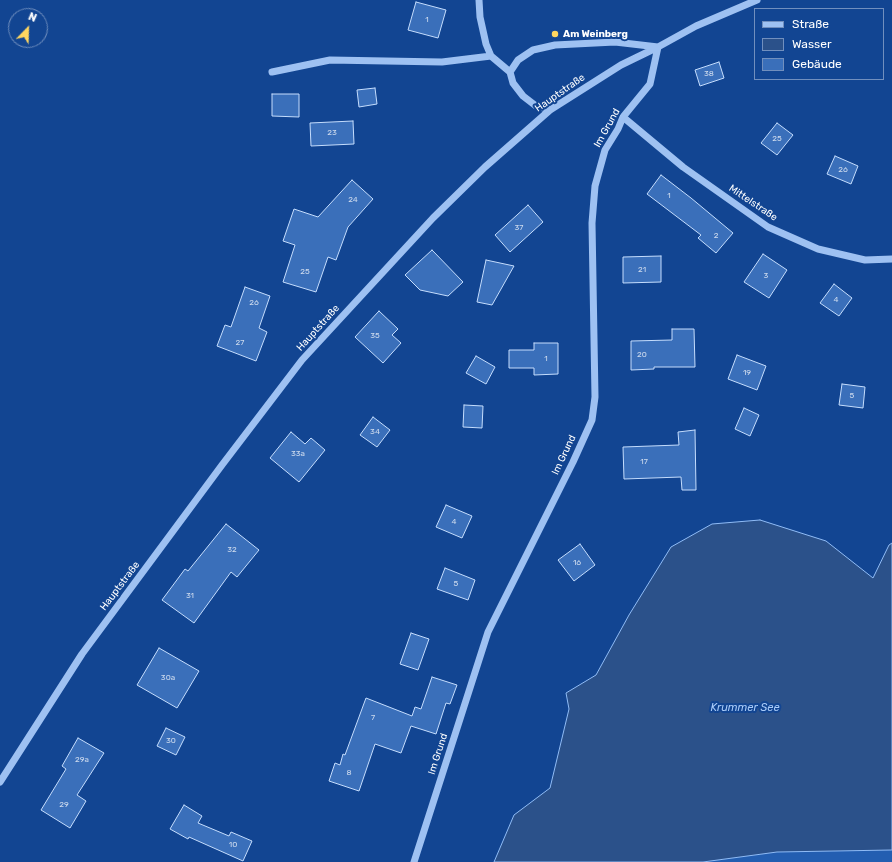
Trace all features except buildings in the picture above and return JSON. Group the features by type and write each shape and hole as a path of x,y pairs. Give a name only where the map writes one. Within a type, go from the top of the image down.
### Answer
{"street":[{"path":"479,0 480,18 486,44 491,56 510,72 513,83 523,96 536,106 550,110"},
{"name":"Hauptstraße","path":"0,782 82,654 302,360 433,218 485,167 550,110 621,65 696,26 757,0"},
{"path":"510,72 518,60 533,50 555,45 615,42 658,47"},
{"name":"Im Grund","path":"414,862 488,632 573,462 592,420 595,397 592,223 595,186 605,150 618,129 623,116 650,84 658,47"},
{"path":"272,72 330,60 442,62 491,56"},
{"name":"Mittelstraße","path":"623,116 683,167 768,227 818,249 865,260 892,259"}],"shaded area":[{"path":"892,850 892,862 703,862 777,852"}],"water":[{"name":"Krummer See","path":"760,520 826,541 873,578 889,545 892,543 892,850 777,852 703,862 494,862 514,815 550,788 569,709 566,693 596,675 629,615 671,547 712,524"}],"place":[{"name":"Am Weinberg","path":"555,34"}]}
